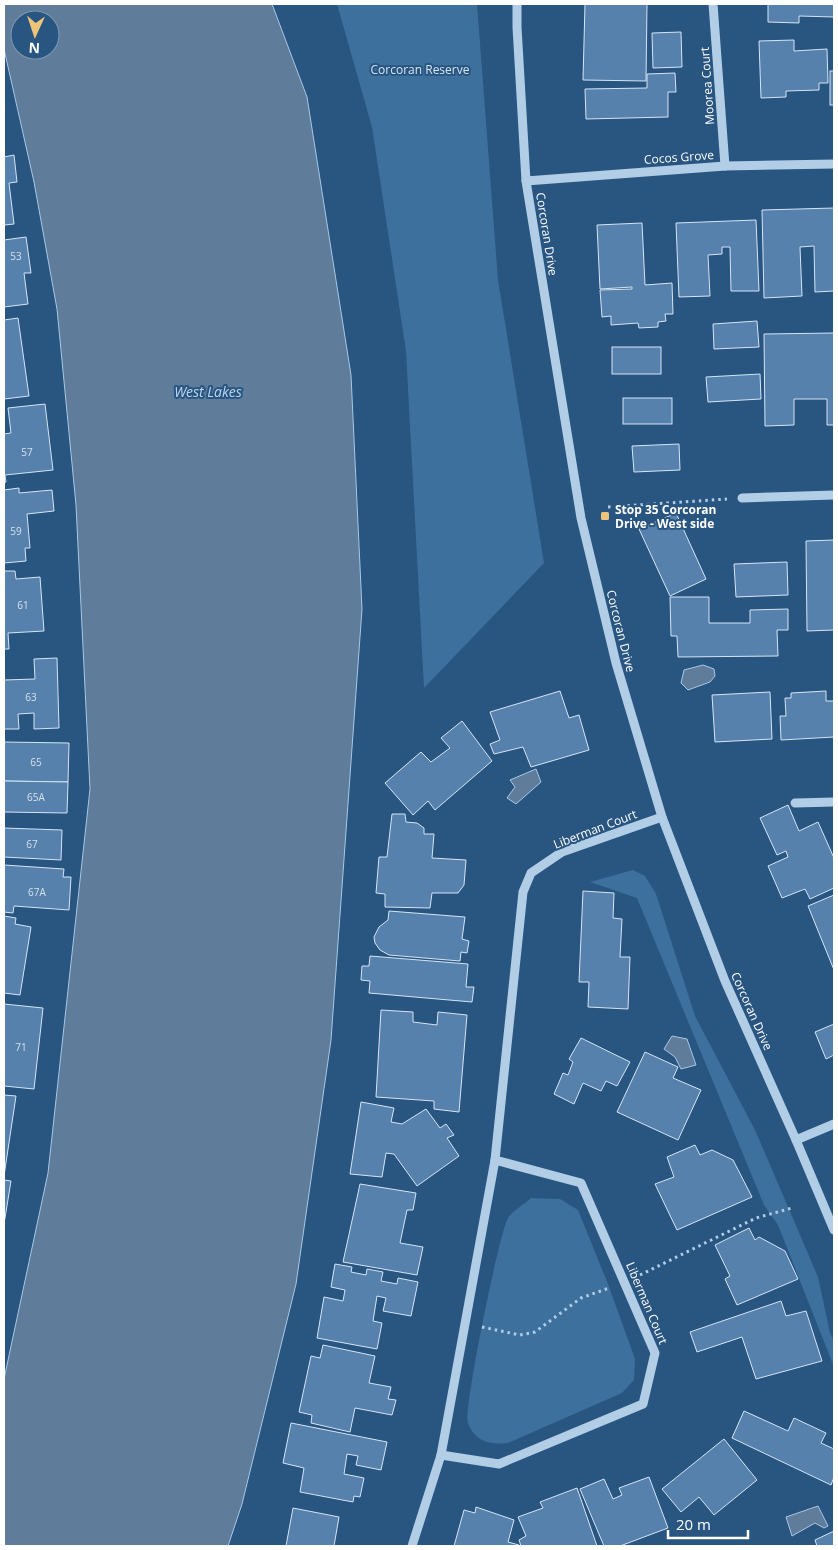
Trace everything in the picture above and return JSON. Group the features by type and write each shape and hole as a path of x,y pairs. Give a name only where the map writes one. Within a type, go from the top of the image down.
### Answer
{"street":[{"name":"Corcoran Drive","path":"518,4 517,27 526,181 580,518 616,662 662,817 725,980 834,1230"},
{"name":"Moorea Court","path":"713,4 725,166"},
{"name":"Cocos Grove","path":"526,181 725,166 834,164"},
{"path":"742,498 834,494"},
{"path":"795,802 834,802"},
{"name":"Liberman Court","path":"412,1546 441,1455 494,1160 524,892 531,873 562,852 662,817"},
{"path":"796,1140 834,1124"},
{"name":"Liberman Court","path":"441,1455 499,1464 643,1404 654,1353 625,1282 580,1183 494,1160"}],"path":[{"path":"608,507 742,498"},
{"path":"464,1323 520,1335 534,1332 581,1298 625,1282 756,1218 792,1208"}],"green space":[{"name":"Corcoran Reserve","path":"337,4 477,4 498,280 544,563 424,688 406,351 372,127"},
{"path":"633,870 645,876 656,894 695,1016 755,1130 818,1277 830,1333 834,1341 834,1367 778,1225 764,1205 637,898 590,882"},
{"path":"531,1198 560,1199 578,1210 608,1284 635,1359 634,1380 622,1393 508,1443 490,1443 479,1438 468,1423 476,1357 503,1231 510,1215"}],"water":[{"name":"West Lakes","path":"4,4 272,4 307,97 351,375 362,609 331,1040 296,1284 242,1504 228,1546 4,1546 4,1379 48,1173 90,789 76,505 57,309 34,182 4,49"},
{"path":"703,665 714,669 715,676 710,682 688,690 681,683 684,670"},
{"path":"536,769 541,782 516,804 507,798 515,787 510,780"},
{"path":"672,1036 687,1039 696,1065 681,1069 675,1057 664,1049"},
{"path":"818,1506 828,1526 824,1528 815,1523 792,1536 786,1517"}],"building":[{"path":"585,4 647,4 646,81 583,80"},
{"path":"768,4 834,4 834,17 799,16 799,23 768,22"},
{"path":"681,32 682,67 653,68 652,33"},
{"path":"794,40 794,51 827,49 828,83 819,83 819,90 786,91 786,97 761,98 759,41"},
{"path":"830,71 834,71 834,105 830,105"},
{"path":"675,73 676,92 668,92 668,117 586,119 585,89 647,88 647,74"},
{"path":"14,155 17,182 9,183 14,224 4,225 4,157"},
{"path":"834,208 834,291 815,292 814,246 800,247 802,296 764,298 762,210"},
{"path":"756,220 759,291 731,291 730,247 722,247 722,254 708,255 710,296 679,297 676,223"},
{"path":"642,223 645,285 672,283 673,314 665,314 666,321 658,322 658,327 639,328 638,323 611,325 611,316 602,317 600,290 632,289 632,287 600,289 597,225"},
{"path":"26,237 31,273 24,273 28,304 4,307 4,240"},
{"path":"18,318 29,396 4,399 4,320"},
{"path":"757,321 759,347 714,349 713,324"},
{"path":"834,333 834,425 827,425 827,399 794,399 794,425 765,426 764,334"},
{"path":"612,347 661,347 661,374 612,374"},
{"path":"760,374 761,399 708,402 706,377"},
{"path":"623,398 672,398 672,424 623,424"},
{"path":"45,404 53,470 5,475 6,482 4,483 4,434 11,433 8,408"},
{"path":"679,444 680,470 634,472 632,446"},
{"path":"19,488 19,493 52,490 54,511 27,514 30,548 25,548 26,561 4,563 4,490"},
{"path":"676,513 706,579 670,596 639,529"},
{"path":"834,540 834,630 807,631 806,541"},
{"path":"787,562 788,595 736,597 734,564"},
{"path":"4,571 15,571 16,579 40,577 44,631 8,633 9,649 4,649"},
{"path":"670,597 709,597 709,623 750,623 750,610 788,609 788,630 777,630 778,656 678,657 677,636 671,636"},
{"path":"57,658 59,728 34,729 34,713 18,714 19,729 4,729 4,680 35,679 34,659"},
{"path":"560,691 569,718 579,715 589,750 531,767 523,747 494,754 490,744 500,740 490,712"},
{"path":"826,691 826,701 834,701 834,737 781,740 780,716 786,716 785,698 791,698 791,693"},
{"path":"770,692 772,739 715,742 712,695"},
{"path":"462,721 492,761 435,810 428,801 413,815 385,783 421,752 431,762 450,748 441,738"},
{"path":"4,742 69,743 68,782 4,781"},
{"path":"4,781 68,782 67,813 4,812"},
{"path":"788,805 799,831 818,822 834,858 834,888 810,899 805,889 782,898 768,866 788,857 786,851 777,855 760,818"},
{"path":"392,814 405,814 406,822 417,823 424,828 424,834 434,834 432,858 466,860 464,885 458,893 432,893 430,908 385,907 385,894 376,893 379,857 387,857"},
{"path":"4,828 62,830 61,860 4,857"},
{"path":"4,865 64,869 63,877 71,877 69,910 14,906 13,913 4,912"},
{"path":"583,891 614,893 613,918 622,919 620,957 630,957 628,1009 588,1007 589,982 579,982"},
{"path":"834,895 834,970 808,906"},
{"path":"389,911 465,917 462,939 469,941 467,953 461,952 460,961 389,955 380,950 375,943 374,937 379,927 388,920"},
{"path":"4,916 16,918 15,924 31,927 20,995 4,993"},
{"path":"370,956 468,964 466,987 474,987 472,1002 369,993 370,981 361,980 362,966 369,966"},
{"path":"4,1004 43,1008 34,1089 4,1086"},
{"path":"381,1010 413,1012 413,1022 437,1025 438,1012 467,1015 459,1112 434,1109 434,1101 376,1097"},
{"path":"834,1024 834,1055 826,1059 815,1032"},
{"path":"581,1038 630,1062 617,1086 606,1081 601,1091 583,1083 574,1104 554,1094 563,1073 568,1075 573,1062 569,1059"},
{"path":"645,1052 678,1067 673,1078 701,1090 678,1140 617,1112"},
{"path":"4,1095 16,1096 4,1176"},
{"path":"361,1102 394,1108 391,1122 402,1124 426,1109 440,1128 446,1124 454,1135 447,1138 459,1156 417,1186 394,1154 386,1153 382,1177 350,1174"},
{"path":"695,1145 700,1155 712,1150 733,1160 752,1197 677,1230 655,1184 674,1177 667,1157"},
{"path":"4,1180 11,1181 4,1224"},
{"path":"360,1184 416,1193 413,1210 407,1210 400,1243 423,1247 417,1275 343,1262"},
{"path":"749,1228 755,1240 759,1237 785,1251 798,1279 737,1305 725,1279 730,1276 715,1245"},
{"path":"335,1264 352,1267 351,1272 366,1275 367,1269 383,1272 381,1281 397,1284 398,1278 418,1282 411,1316 383,1311 386,1298 377,1296 373,1321 382,1323 377,1349 317,1338 324,1297 343,1301 345,1290 331,1287"},
{"path":"781,1301 786,1316 806,1311 822,1361 756,1379 742,1337 697,1352 690,1332"},
{"path":"323,1345 375,1356 369,1383 391,1387 388,1399 396,1400 392,1415 355,1408 350,1432 311,1423 312,1415 299,1412 311,1356 320,1358"},
{"path":"744,1411 788,1431 794,1418 826,1433 821,1443 834,1449 834,1477 831,1485 732,1438"},
{"path":"291,1423 387,1442 381,1470 356,1465 358,1456 347,1454 344,1474 364,1478 360,1497 354,1496 353,1502 300,1492 304,1468 283,1463"},
{"path":"724,1439 757,1480 714,1515 699,1497 681,1512 662,1489"},
{"path":"649,1477 668,1528 620,1546 604,1546 580,1489 604,1479 613,1499 622,1495 619,1488"},
{"path":"577,1488 597,1546 521,1546 519,1540 526,1536 518,1517 543,1508 540,1502"},
{"path":"476,1507 514,1520 508,1542 519,1546 454,1546 464,1510 475,1513"},
{"path":"293,1508 339,1517 334,1546 286,1546"},
{"path":"834,1531 834,1546 817,1546 815,1540"}],"place":[{"name":"Stop 35 Corcoran Drive - West side","path":"605,516"}]}
